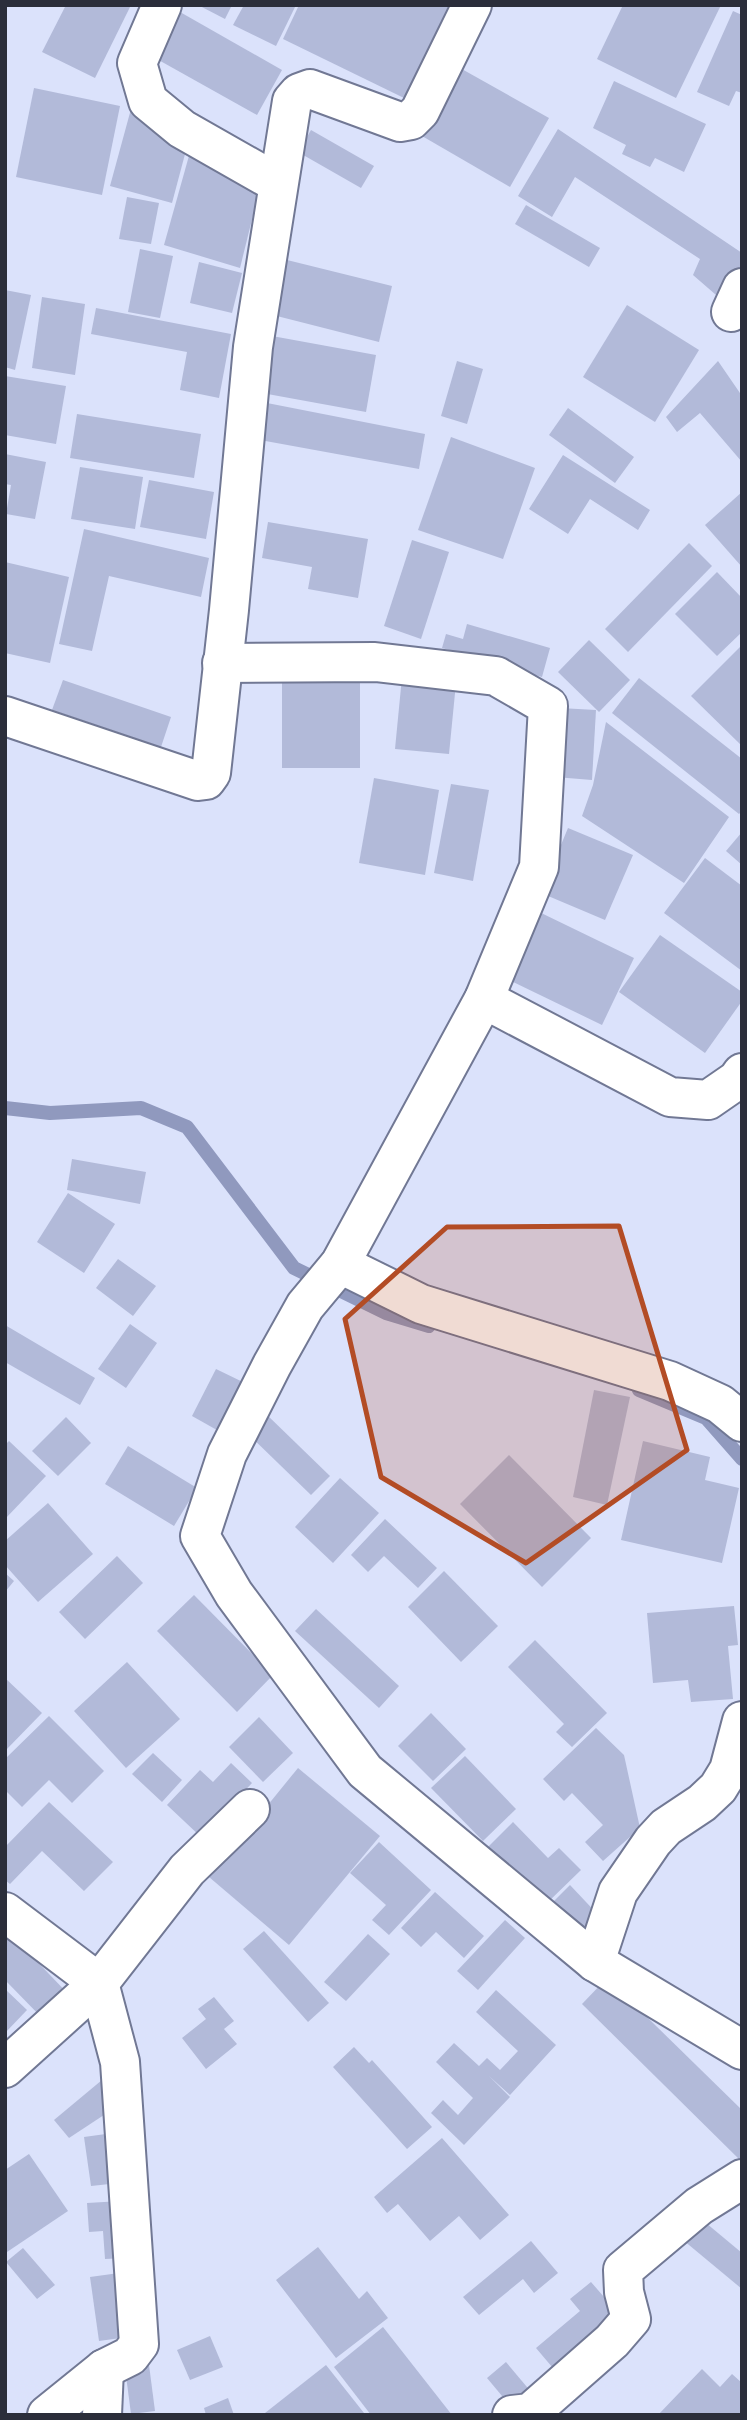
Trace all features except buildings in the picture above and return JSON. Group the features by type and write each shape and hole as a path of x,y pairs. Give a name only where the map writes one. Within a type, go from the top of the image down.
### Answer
{"street":[{"path":"162,5 137,63 148,101 182,129 277,183"},
{"path":"5,716 198,781 206,780 211,773 253,347 292,101 299,93 310,89 400,122 411,120 419,111 472,5"},
{"path":"222,663 374,662 496,676 548,706 539,867 484,999 340,1264 305,1306 272,1365 227,1454 200,1536 233,1594 365,1771 595,1962 742,2050"},
{"path":"484,999 670,1097 708,1100 737,1080 742,1073"},
{"path":"340,1264 421,1304 670,1381 720,1405 742,1423"},
{"path":"595,1962 618,1892 653,1841 666,1827 702,1803 718,1788 729,1770 742,1721"},
{"path":"5,2068 99,1983 187,1870 250,1809"},
{"path":"5,1912 99,1983 120,2062 139,2344 130,2356 104,2369 47,2415"},
{"path":"512,2415 530,2413 612,2341 631,2319 624,2292 623,2270 699,2206 742,2179"},
{"path":"102,2415 104,2369"}],"highlighted area":[{"path":"619,1226 687,1450 526,1563 381,1477 345,1319 447,1227"}],"waterway":[{"path":"5,1108 50,1113 141,1108 187,1127 294,1268 386,1313 429,1326"},
{"path":"639,1390 706,1418 742,1459"}]}
